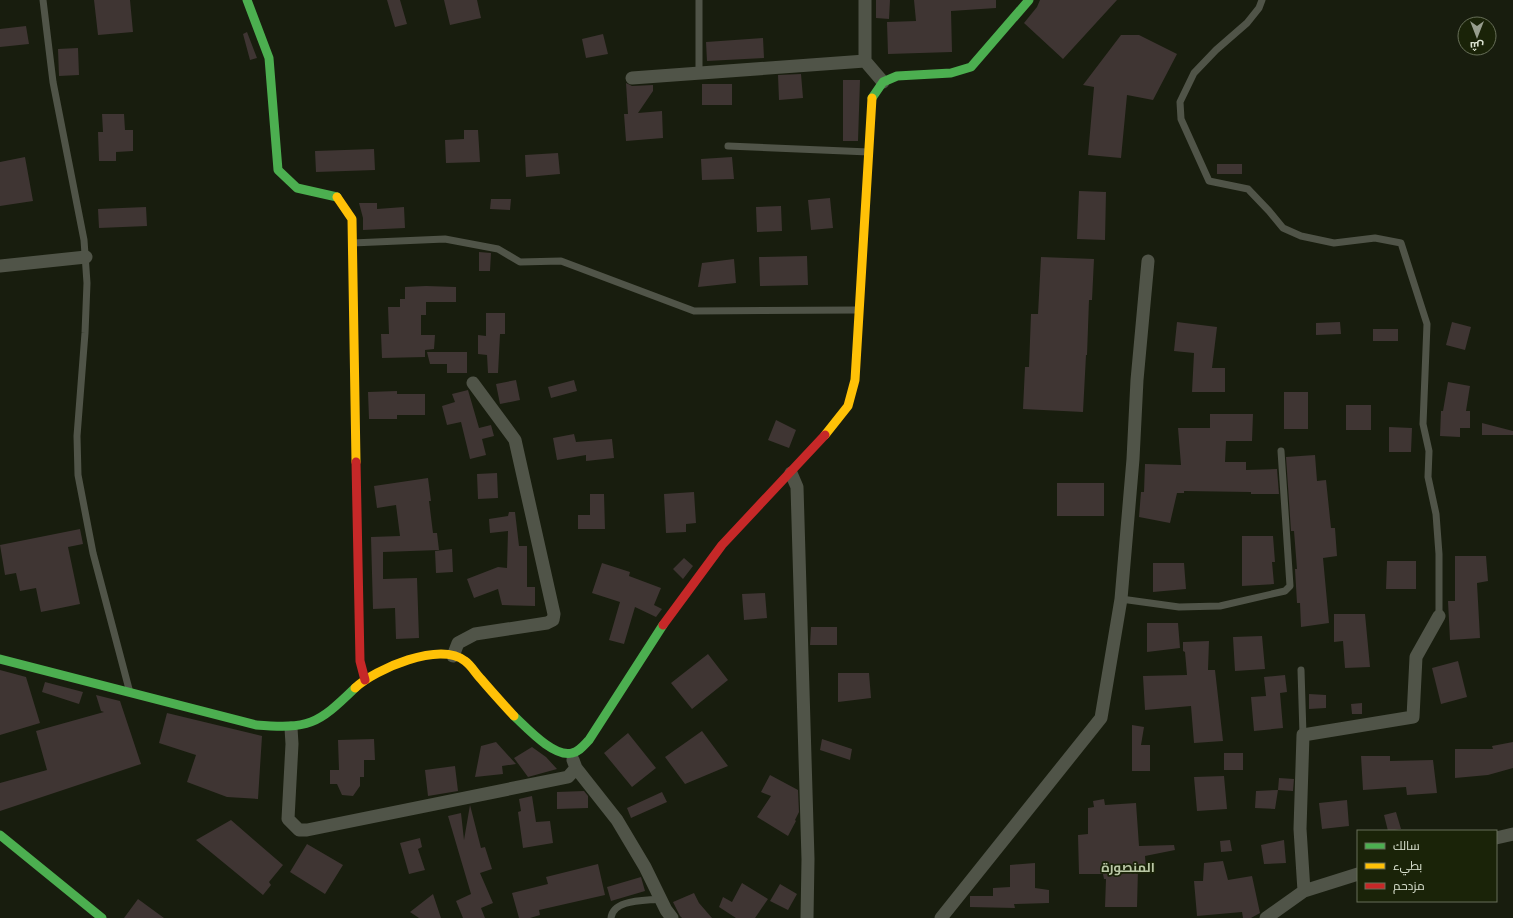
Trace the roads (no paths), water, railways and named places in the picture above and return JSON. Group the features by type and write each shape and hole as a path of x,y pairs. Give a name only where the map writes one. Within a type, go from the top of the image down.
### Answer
{"street":[{"path":"247,0 269,58 278,170 297,188 339,197 352,219 360,661 365,680"},
{"path":"865,0 865,61 883,82"},
{"path":"0,659 256,725 291,728 307,725 321,718 365,680 380,671 416,659 438,654 453,656 465,660 516,719 543,742 561,754 571,755 589,740 665,623 722,544 835,425 848,406 854,380 872,96 883,82 897,76 951,73 972,67 1029,0"},
{"path":"632,78 865,61"},
{"path":"0,266 86,257"},
{"path":"941,918 1101,718 1121,599 1133,458 1137,380 1148,261"},
{"path":"453,656 458,643 475,634 547,624 553,620 554,614 515,440 473,383"},
{"path":"791,473 797,487 808,859 807,918"},
{"path":"1304,891 1300,829 1303,735 1413,716 1416,657 1439,616"},
{"path":"291,728 292,744 288,819 298,830 307,830 568,777 576,768"},
{"path":"571,755 576,768 618,820 666,910 672,918"},
{"path":"0,834 102,918"},
{"path":"1497,838 1513,834"},
{"path":"1266,918 1304,891 1357,874"}],"lane":[{"path":"43,0 52,82 84,240 86,257 85,332 77,436 78,475 93,553 130,692"},
{"path":"699,0 700,73"},
{"path":"1262,0 1259,8 1247,23 1216,50 1194,73 1180,102 1181,119 1209,181 1248,189 1283,228 1301,236 1334,243 1375,238 1401,243 1427,324 1423,424 1429,452 1428,477 1436,514 1439,554 1439,616"},
{"path":"728,146 869,152"},
{"path":"352,243 445,239 498,249 520,262 561,261 694,311 859,310"},
{"path":"1121,599 1179,607 1220,606 1285,591 1290,586 1282,451"},
{"path":"1302,670 1303,735"},
{"path":"611,918 613,910 619,905 660,899"}],"district":[{"name":"المنصورة","path":"1128,867"}]}
